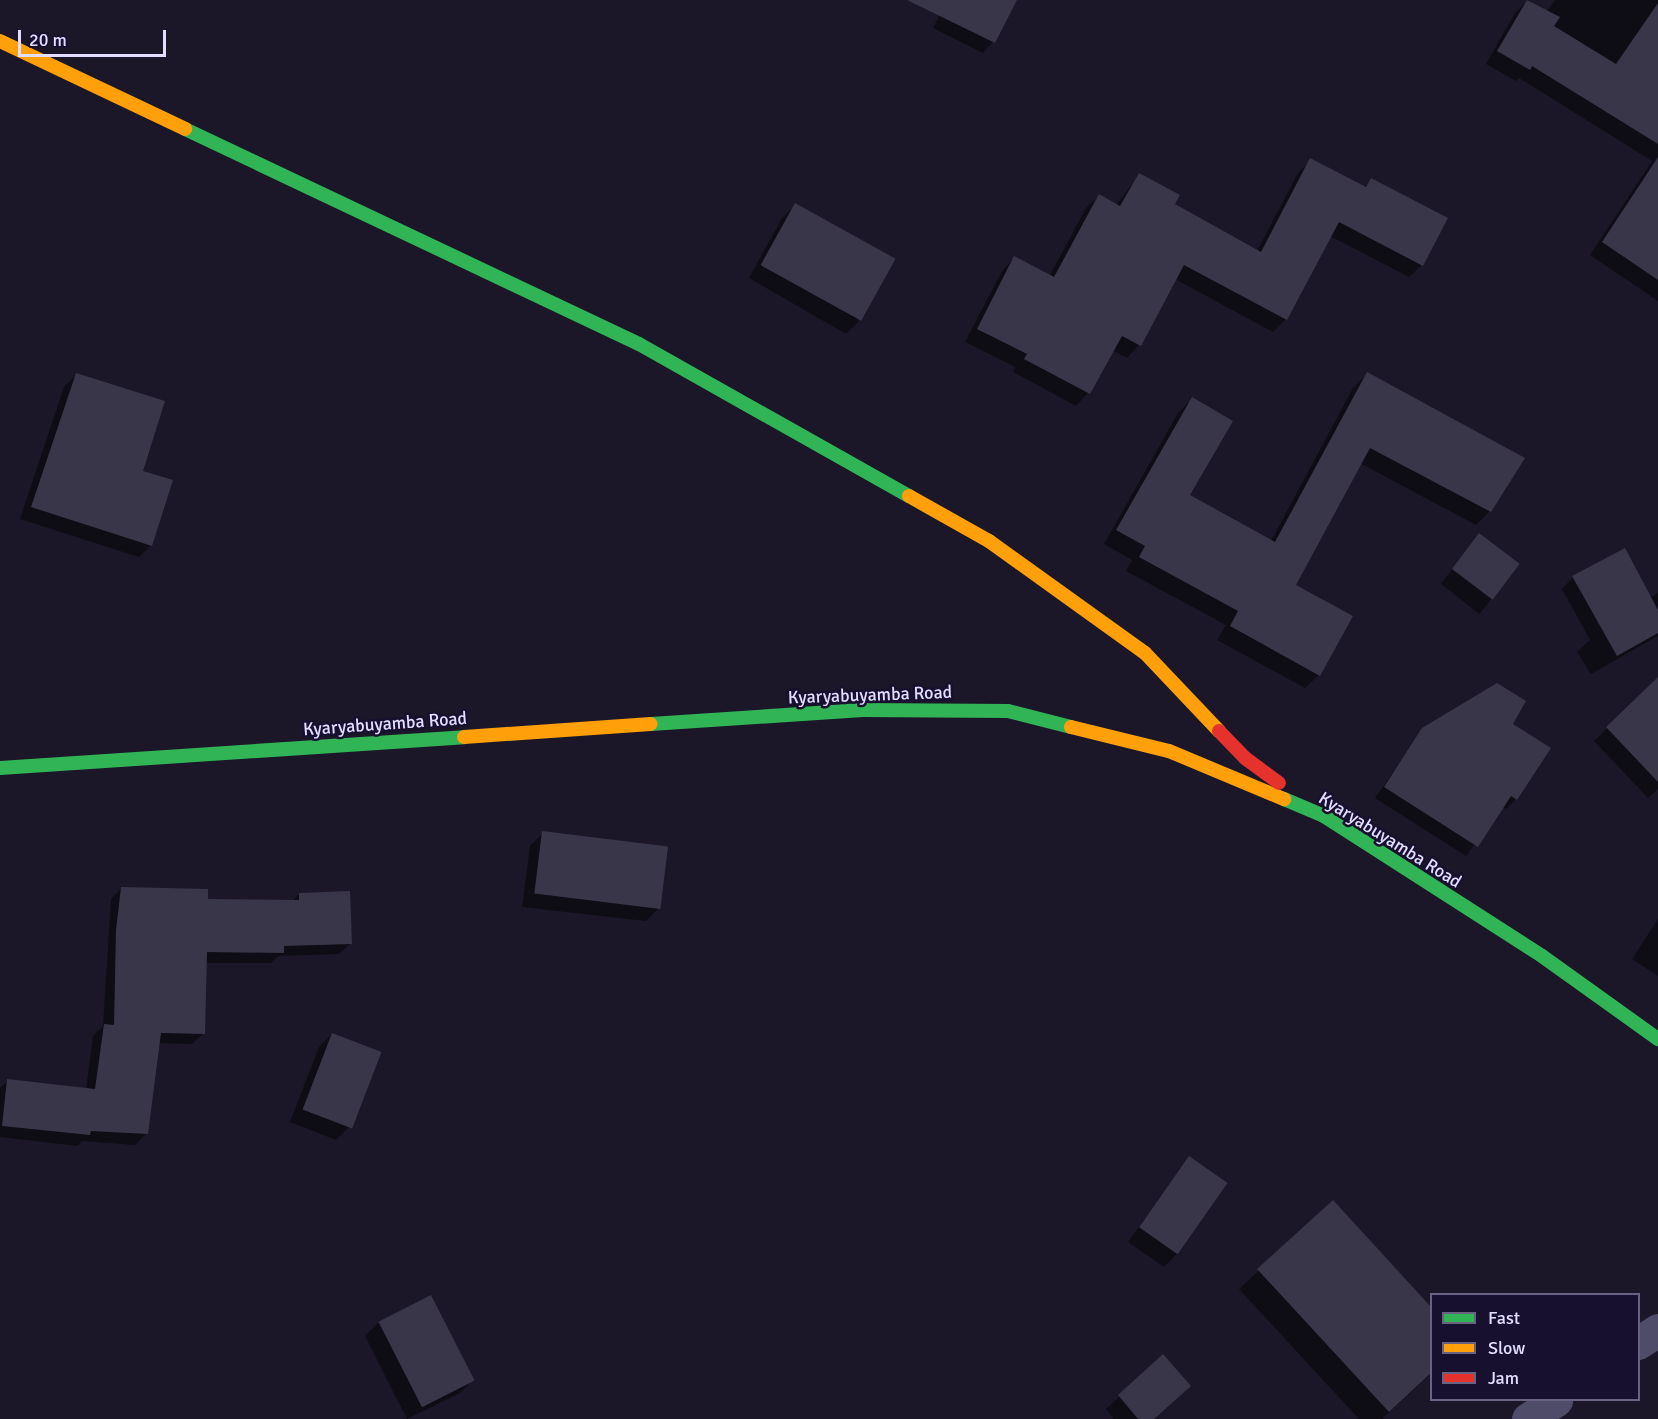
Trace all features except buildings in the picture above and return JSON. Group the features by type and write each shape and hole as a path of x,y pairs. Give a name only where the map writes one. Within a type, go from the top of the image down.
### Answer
{"street":[{"path":"0,41 639,344 989,541 1145,653 1245,758 1324,816"},
{"name":"Kyaryabuyamba Road","path":"0,768 863,710 1008,711 1169,751 1324,816 1542,956 1658,1039"},
{"path":"1640,1342 1658,1330"},
{"path":"1528,1419 1555,1401"}],"traffic: fast":[{"path":"185,129 639,344 909,496"},
{"path":"651,724 863,710 1008,711 1071,727"},
{"path":"0,768 464,737"},
{"path":"1284,799 1324,816 1542,956 1658,1039"}],"traffic: slow":[{"path":"0,41 185,129"},
{"path":"909,496 989,541 1145,653 1219,731"},
{"path":"464,737 651,724"},
{"path":"1071,727 1169,751 1284,799"}],"traffic: jam":[{"path":"1219,731 1245,758 1279,783"}]}
